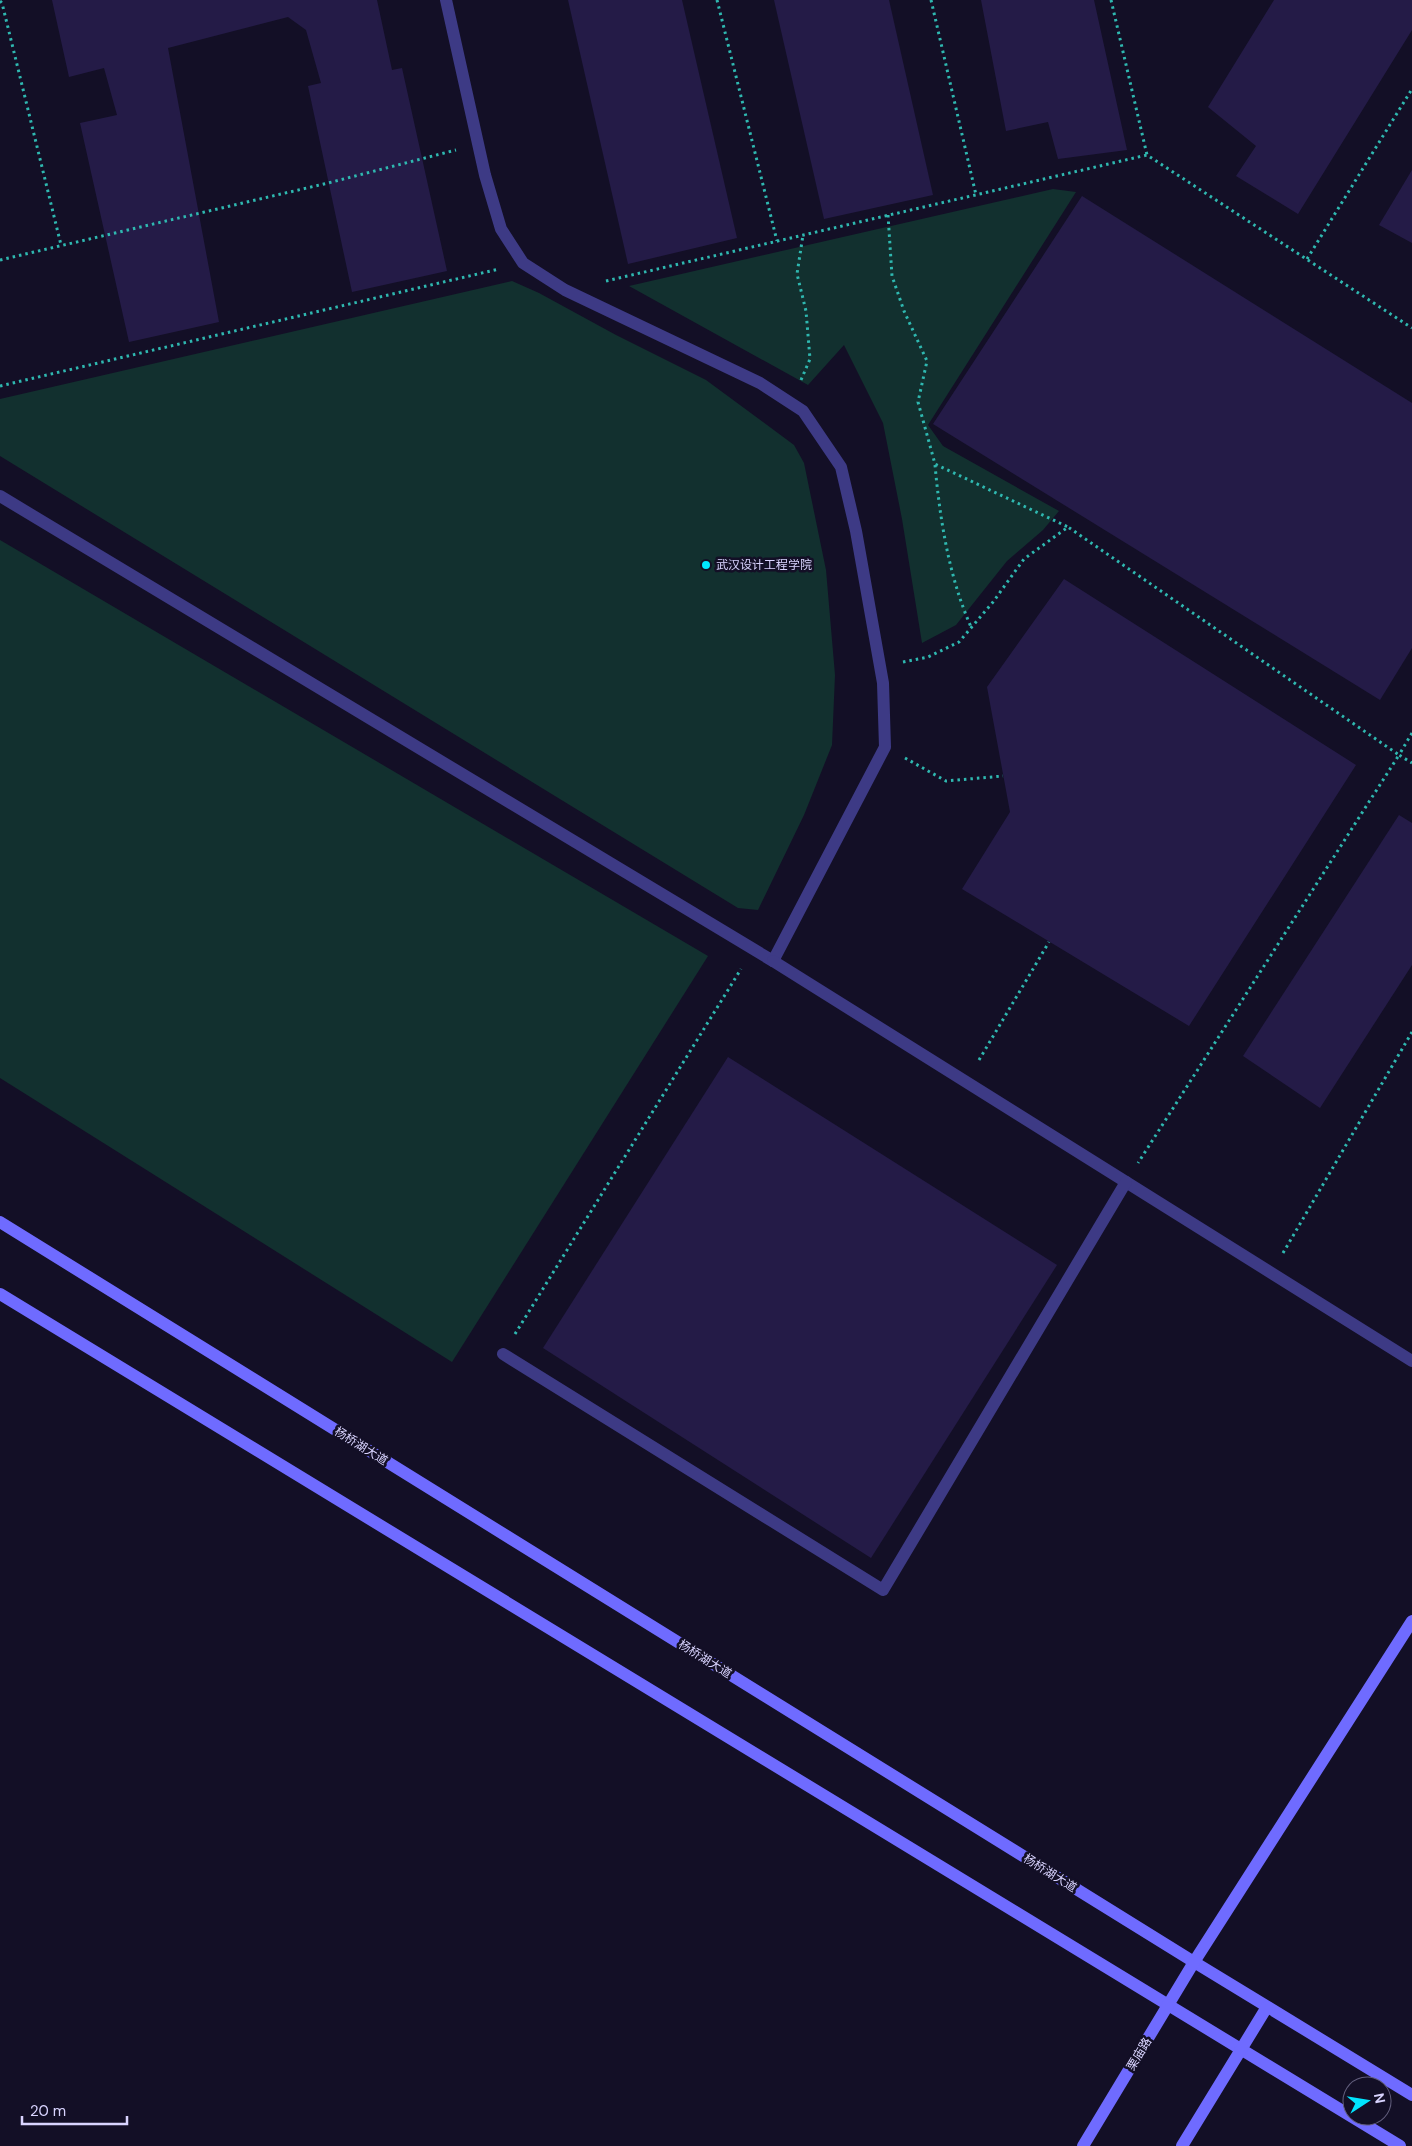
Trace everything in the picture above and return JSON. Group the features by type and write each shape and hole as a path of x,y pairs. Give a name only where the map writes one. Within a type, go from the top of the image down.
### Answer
{"main road":[{"name":"杨桥湖大道","path":"0,1222 1194,1962 1412,2095"},
{"path":"0,1294 1400,2146"},
{"name":"栗庙路","path":"1083,2146 1194,1962 1412,1621"},
{"path":"1182,2146 1267,2006"}],"street":[{"path":"446,0 484,175 501,229 524,263 566,290 760,383 803,411 841,466 856,531 883,683 885,747 773,961"},
{"path":"0,496 773,961 1412,1361"},
{"path":"503,1354 883,1590 1126,1182"}],"path":[{"path":"717,0 777,241"},
{"path":"931,0 976,195"},
{"path":"1112,0 1147,155 1412,328"},
{"path":"0,1 61,245"},
{"path":"1307,259 1412,89"},
{"path":"0,260 328,183 478,144"},
{"path":"566,290 1147,155"},
{"path":"888,215 892,276 904,311 927,361 918,402 935,464 940,519 961,604 971,628"},
{"path":"791,404 810,359 806,311 797,274 803,235"},
{"path":"0,386 524,263"},
{"path":"935,464 1068,526 1412,763"},
{"path":"880,666 928,657 959,642 994,602 1024,559 1068,526"},
{"path":"1126,1182 1412,733"},
{"path":"885,747 946,781 1003,776"},
{"path":"966,1082 1049,942"},
{"path":"503,1354 753,950"},
{"path":"1271,1273 1412,1032"}],"green space":[{"path":"1053,189 1076,192 928,425 943,446 1059,511 1043,530 1007,561 956,625 922,643 902,519 883,423 844,345 808,385 629,286"},
{"path":"512,281 539,293 616,335 706,380 794,445 804,463 826,570 835,675 832,745 804,815 758,910 738,908 0,456 0,399"},
{"path":"0,540 708,956 452,1362 0,1078"}],"building":[{"path":"52,0 377,0 392,70 402,68 447,271 352,292 308,86 321,83 306,30 288,17 168,48 219,322 129,342 80,123 117,115 104,68 69,77"},
{"path":"568,0 682,0 737,238 628,264"},
{"path":"774,0 889,0 933,195 824,219"},
{"path":"981,0 1094,0 1127,150 1058,159 1048,122 1006,131"},
{"path":"1274,0 1412,0 1412,30 1298,214 1236,176 1256,146 1208,107"},
{"path":"1412,170 1412,243 1379,225"},
{"path":"1082,196 1412,403 1412,648 1380,700 933,424"},
{"path":"1064,579 1356,765 1189,1026 962,889 1010,812 987,687"},
{"path":"1399,815 1412,823 1412,965 1320,1108 1243,1056"},
{"path":"728,1057 1057,1265 871,1558 543,1348"}],"place":[{"name":"武汉设计工程学院","path":"706,565"}]}
